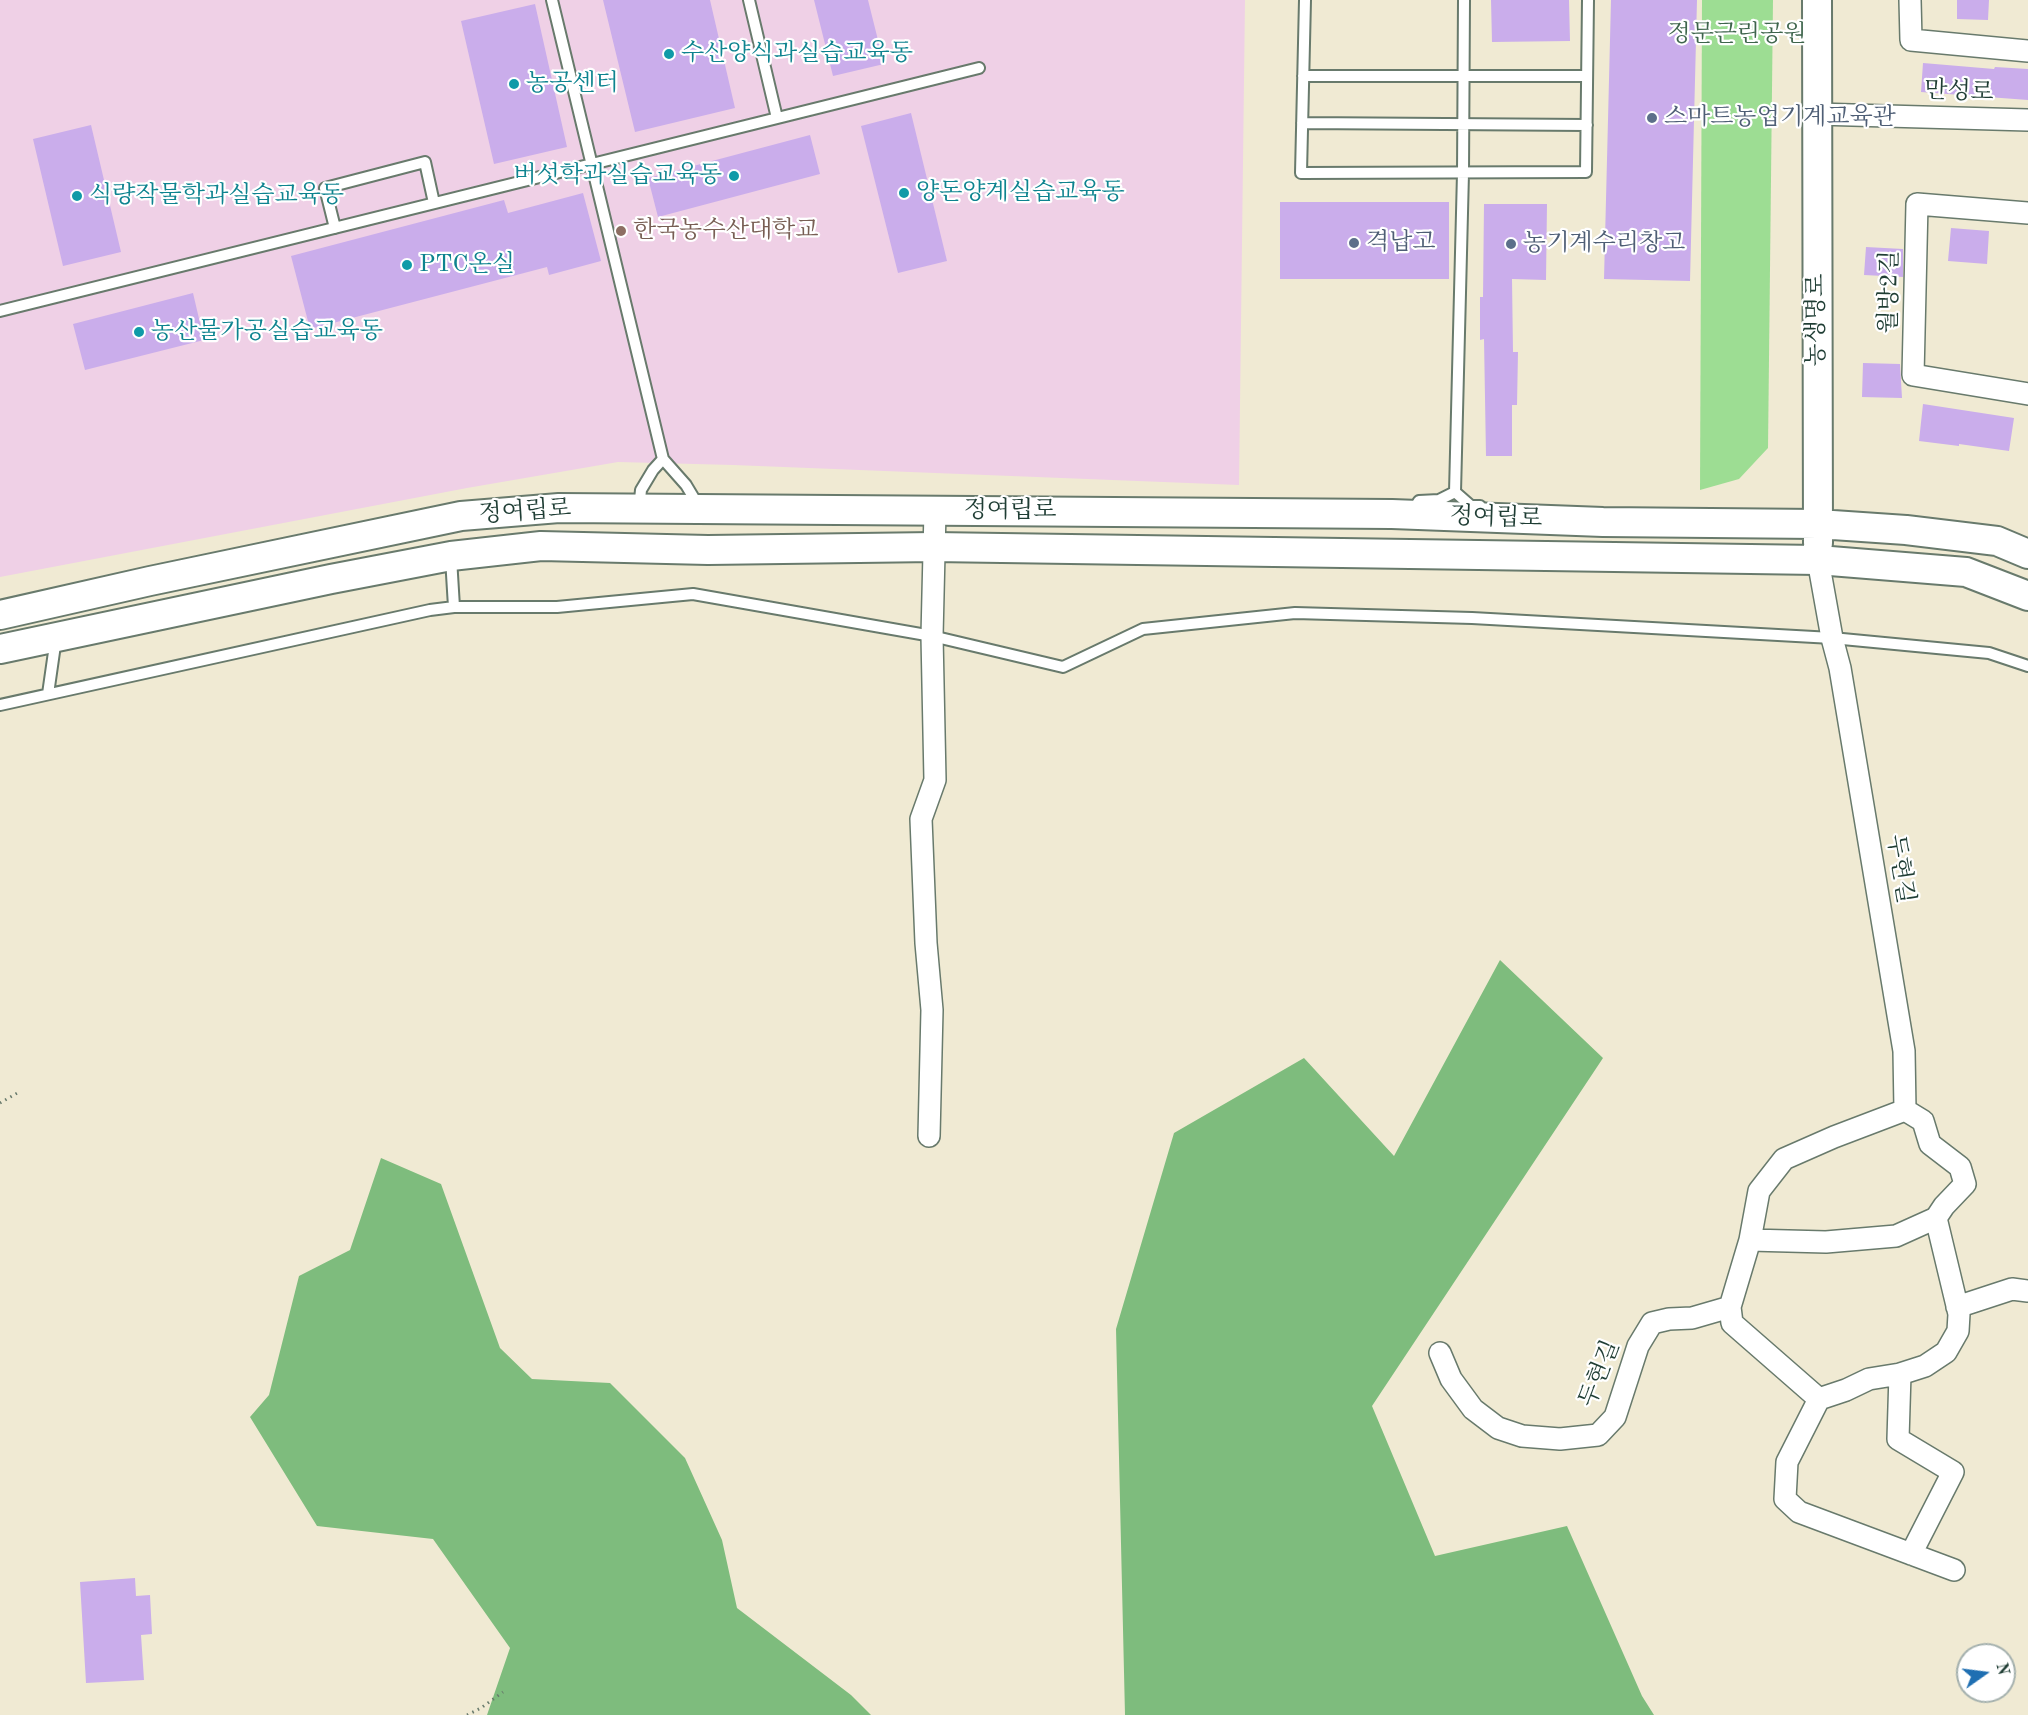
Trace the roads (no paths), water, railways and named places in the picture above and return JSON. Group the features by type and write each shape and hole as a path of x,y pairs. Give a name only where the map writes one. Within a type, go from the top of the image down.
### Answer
{"street":[{"name":"농생명로","path":"1817,0 1818,560 1832,638"},
{"path":"1910,0 1911,40 2028,51"},
{"name":"만성로","path":"1817,114 2028,120"},
{"name":"월방2길","path":"2028,213 1917,204 1913,375 2028,394"},
{"name":"정여립로","path":"0,615 461,516 559,508 1410,515 1603,522 1818,524 1906,530 1997,541 2028,554"},
{"path":"701,510 702,549"},
{"path":"929,1136 932,1010 926,943 921,819 935,780 932,636 935,511"},
{"name":"정여립로","path":"0,649 451,556 541,546 702,549 934,547 1818,560 1966,572 2028,596"},
{"name":"두현길","path":"1832,638 1840,668 1904,1051 1905,1110"},
{"path":"1750,1240 1826,1242 1896,1236 1936,1218 1965,1184 1960,1167 1930,1144 1923,1121 1905,1110 1784,1159 1759,1191 1750,1240 1730,1307 1732,1323 1819,1400"},
{"path":"1936,1218 1957,1307 1958,1330 1946,1352 1925,1366 1900,1374 1869,1379 1819,1400 1787,1462 1785,1499 1799,1512 1954,1570"},
{"path":"1957,1307 2012,1289 2028,1291"},
{"name":"두현길","path":"1440,1353 1451,1379 1473,1409 1498,1428 1522,1436 1560,1439 1598,1435 1615,1417 1638,1346 1652,1323 1669,1319 1692,1318 1730,1307"},
{"path":"1900,1374 1898,1439 1953,1472 1911,1554"}],"lane":[{"path":"552,0 663,459 686,485 701,510"},
{"path":"749,0 777,118"},
{"path":"1305,0 1301,173 1586,172 1588,0"},
{"path":"1455,492 1463,173 1464,0"},
{"path":"0,311 979,68"},
{"path":"1303,76 1587,76"},
{"path":"1302,123 1587,125"},
{"path":"335,228 325,188 425,162 434,203"},
{"path":"639,509 641,490 663,459"},
{"path":"1410,515 1419,501 1439,500 1455,492"},
{"path":"1455,492 1471,506 1496,507 1499,518"},
{"path":"451,556 454,607"},
{"path":"0,705 430,610 454,607 557,607 693,594 932,636 1063,667 1143,629 1295,613 1472,618 1832,638 1989,653 2028,666"},
{"path":"48,694 56,637"}],"place":[{"name":"수산양식과실습교육동","path":"669,54"},
{"name":"농공센터","path":"514,84"},
{"name":"스마트농업기계교육관","path":"1652,118"},
{"name":"버섯학과실습교육동","path":"734,176"},
{"name":"양돈양계실습교육동","path":"904,193"},
{"name":"식량작물학과실습교육동","path":"77,196"},
{"name":"한국농수산대학교","path":"621,231"},
{"name":"격납고","path":"1354,243"},
{"name":"농기계수리창고","path":"1511,244"},
{"name":"PTC온실","path":"407,265"},
{"name":"농산물가공실습교육동","path":"139,332"}],"park label":[{"name":"정문근린공원","path":"1737,35"}]}
